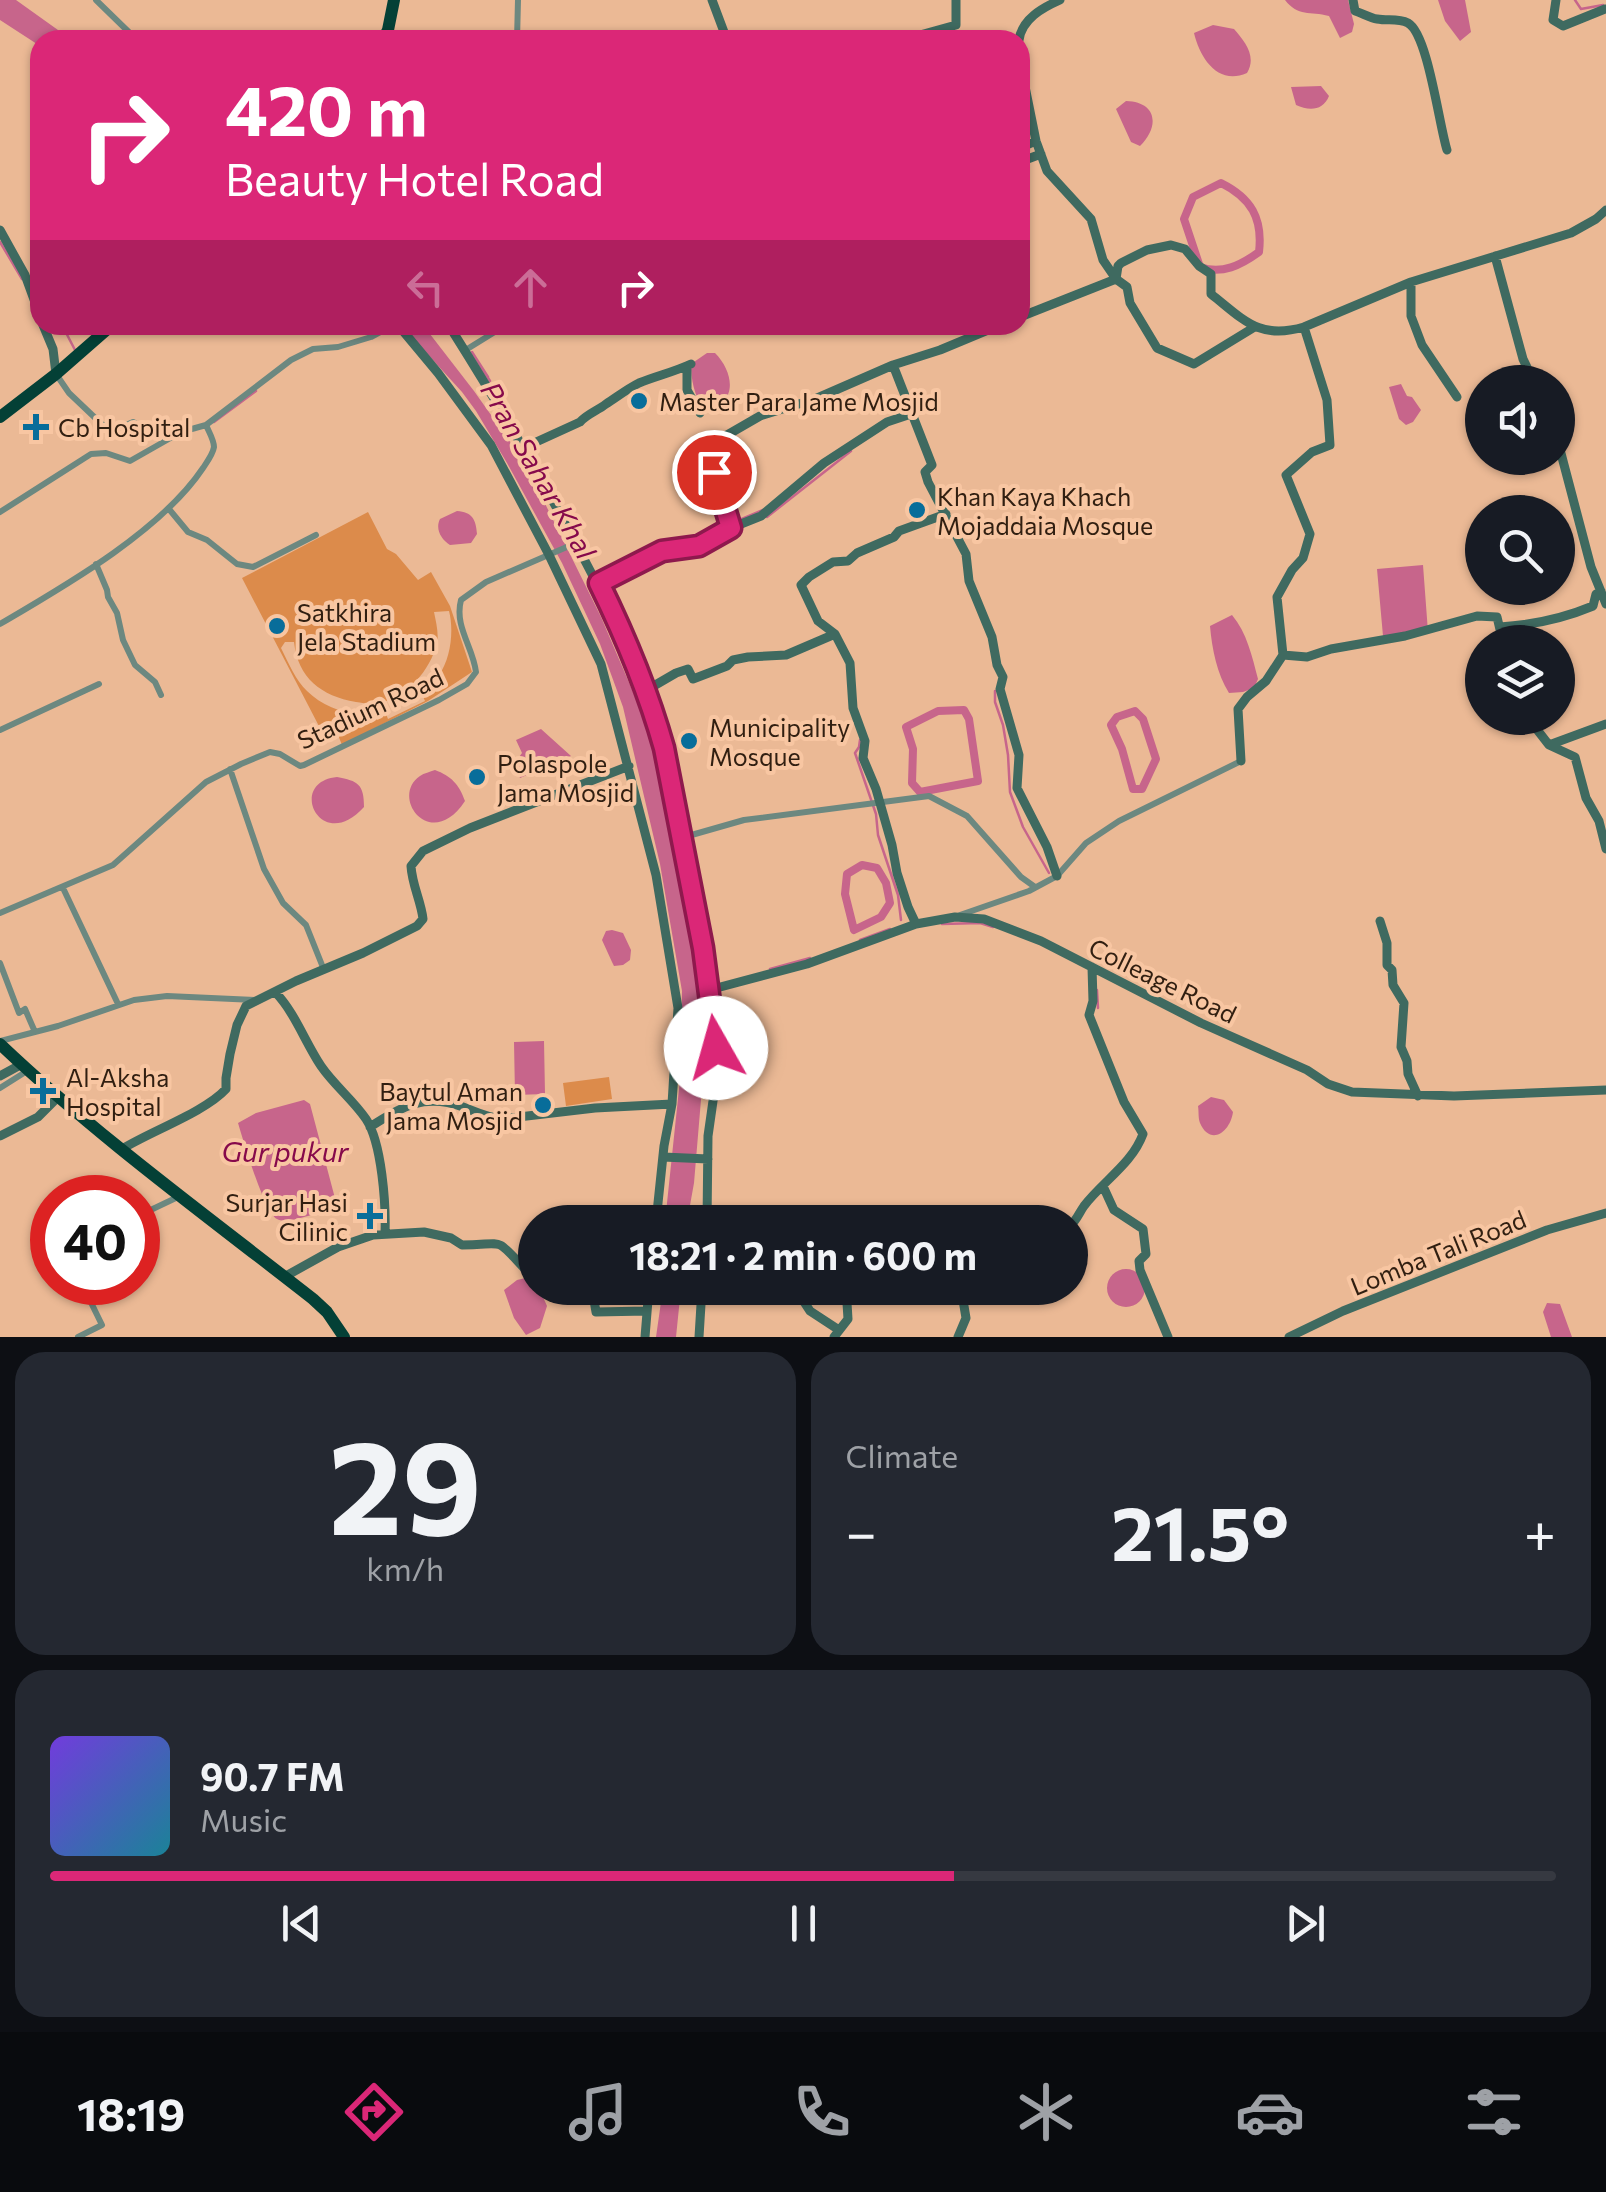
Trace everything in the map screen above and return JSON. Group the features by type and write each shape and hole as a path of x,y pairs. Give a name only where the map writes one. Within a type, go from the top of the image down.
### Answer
{"highway":[{"path":"388,30 394,0"},
{"path":"0,416 101,335"},
{"path":"0,1042 25,1068 327,1312 344,1337"}],"street":[{"path":"96,0 126,30"},
{"path":"517,30 518,0"},
{"path":"712,0 723,30"},
{"path":"936,30 956,24 956,0"},
{"path":"1021,30 1043,7 1060,0"},
{"path":"1353,0 1355,10 1376,19 1403,20 1415,28 1427,61 1447,150"},
{"path":"1556,0 1554,20 1563,26 1605,11 1601,0"},
{"path":"1030,111 1047,170 1091,219 1104,260 1116,279 1127,286 1130,304 1157,348 1194,364 1253,328"},
{"path":"1030,144 1036,141"},
{"path":"1030,158 1041,154"},
{"path":"1116,279 1121,263 1147,250 1171,245 1185,249 1198,266 1211,274 1211,294 1253,328 1274,333 1304,328 1411,282 1572,232 1606,210"},
{"path":"0,230 30,289"},
{"path":"1495,256 1526,365"},
{"path":"1030,313 1116,279"},
{"path":"1411,282 1411,316 1422,345 1457,397"},
{"path":"954,917 1035,888 1056,876 1086,843 1118,821 1241,761 1238,709 1266,681 1283,655 1277,596 1303,558 1310,534 1286,475 1312,452 1330,446 1327,400 1304,328"},
{"path":"48,335 54,349 56,374 69,394 110,432 133,422 158,435 206,425 291,360 314,349 338,347 373,335"},
{"path":"404,335 491,445 601,664 656,876 678,1008 672,1104 658,1205"},
{"path":"455,335 599,583 646,691 664,748 703,948 716,1048 707,1205"},
{"path":"464,351 490,335"},
{"path":"731,528 708,446 760,416 815,399 892,365 976,335"},
{"path":"523,448 580,422 640,383 689,365 685,376 687,390 700,413"},
{"path":"892,365 932,465 926,472 928,482 966,554 969,581 1003,677 1000,689 1018,755 1017,788 1056,876"},
{"path":"599,583 662,551 699,546 761,516 824,463 887,422 911,414"},
{"path":"0,624 63,587 168,509 198,476 213,451 206,425"},
{"path":"0,512 91,454 106,453 130,460 181,432"},
{"path":"1567,475 1606,604"},
{"path":"168,509 188,532 207,540 237,564 253,566 316,535"},
{"path":"916,924 897,873 880,801 863,758 864,741 853,708 850,664 835,634 818,620 801,585 833,562 848,561 899,531 946,514"},
{"name":"Stadium Road","path":"0,913 96,874 118,861 206,782 230,769 270,752 304,765 467,684 476,672 460,624 461,600 486,582 576,543"},
{"path":"96,564 135,665 156,682 161,695"},
{"path":"1534,625 1593,606 1601,591"},
{"path":"1283,655 1307,657 1477,616 1498,617 1500,625"},
{"path":"646,691 688,669 694,678 733,660 786,654 835,634"},
{"path":"0,730 99,684"},
{"path":"1550,745 1606,724"},
{"path":"1542,735 1550,745 1575,756 1606,849"},
{"path":"122,1148 223,1093 237,1025 246,1006 417,926 423,919 411,866 423,851 470,828 628,766"},
{"path":"230,769 264,869 283,904 306,925 324,970"},
{"path":"682,838 744,820 929,796 967,816 1035,888"},
{"path":"62,888 118,1004"},
{"name":"Colleage Road","path":"709,990 807,964 916,924 954,917 984,918 1040,940 1201,1023 1352,1092 1454,1096 1606,1090"},
{"path":"1380,921 1393,985 1404,1004 1401,1048 1418,1096"},
{"path":"0,963 19,1013 26,1009 36,1032"},
{"path":"1085,1205 1138,1148 1144,1134 1124,1102 1089,1014 1093,1001 1092,967"},
{"path":"276,992 320,1065 370,1127 386,1210 385,1234"},
{"path":"0,1042 118,1004 167,996 254,1000"},
{"path":"0,1076 25,1068"},
{"path":"0,1088 25,1068"},
{"path":"0,1136 38,1118 59,1096"},
{"path":"370,1127 406,1106 434,1100 502,1119 672,1104"},
{"path":"663,1157 708,1160"},
{"path":"1103,1186 1114,1210 1144,1230 1146,1254 1139,1262 1140,1270 1168,1337"},
{"path":"160,1205 181,1195"},
{"name":"Lomba Tali Road","path":"1289,1337 1547,1230 1606,1213"},
{"path":"284,1277 338,1247 385,1234 435,1234 462,1245 499,1243 518,1261"},
{"path":"78,1337 102,1325 92,1305"},
{"path":"595,1305 596,1312 647,1311"},
{"path":"645,1337 648,1305"},
{"path":"699,1337 701,1305"},
{"path":"806,1305 837,1333 848,1319 847,1305"},
{"path":"958,1337 966,1318 964,1305"}],"shaded area":[{"path":"368,512 387,549 418,580 431,572 450,606 472,672 428,701 342,745 334,725 321,730 242,578","holes":["449,611 449,652 439,675 421,692 425,701 388,719 384,709 353,713 315,698 299,682 281,648 285,642 294,642 300,666 322,690 343,699 379,703 408,689 423,673 437,643 434,612"]},
{"path":"609,1077 612,1099 566,1106 563,1083"}],"water":[{"path":"0,0 16,0 58,30 30,30 30,40 0,20"},
{"path":"1285,0 1348,0 1352,32 1340,38 1329,16 1300,11"},
{"path":"1438,0 1465,0 1471,32 1460,41 1445,21"},
{"path":"1213,25 1234,29 1242,39 1251,61 1247,73 1227,76 1206,60 1194,33"},
{"path":"1321,86 1329,96 1323,105 1311,109 1296,105 1291,87"},
{"path":"1126,101 1144,106 1152,116 1151,131 1140,146 1131,142 1116,109"},
{"path":"410,335 431,335 525,463 601,617 655,748 686,910 704,1064 690,1205 667,1205 681,1070 682,991 660,864 623,707 600,644 562,563 476,411"},
{"path":"707,353 715,353 722,361 730,387 723,402 704,409 694,387 691,364"},
{"path":"1401,384 1421,410 1406,425 1399,419 1389,387"},
{"path":"457,511 474,520 477,534 471,543 450,545 440,534 440,519"},
{"path":"1423,565 1428,632 1383,636 1377,569"},
{"path":"1232,615 1245,637 1258,679 1254,688 1229,693 1216,661 1210,626"},
{"path":"541,729 571,756 520,778 514,764 522,753 516,740"},
{"path":"435,770 454,781 465,801 452,816 439,822 418,816 409,796 420,776"},
{"path":"337,777 358,785 364,807 348,820 334,823 315,812 312,801 322,782"},
{"path":"606,931 623,933 631,950 630,960 623,965 614,966 602,940"},
{"path":"544,1041 545,1094 515,1095 514,1042"},
{"path":"1211,1097 1224,1100 1233,1112 1224,1131 1214,1135 1200,1123 1198,1106"},
{"name":"Gur pukur","path":"304,1100 310,1104 336,1202 316,1214 280,1220 266,1203 238,1123 256,1113"},
{"path":"1126,1269 1139,1275 1145,1288 1139,1301 1126,1307 1113,1301 1107,1288 1113,1275"},
{"path":"517,1280 518,1305 547,1306 540,1328 526,1335 514,1318 504,1290"},
{"path":"1547,1303 1560,1304 1572,1337 1551,1337 1543,1312"},
{"path":"661,1305 679,1305 676,1337 656,1337"}],"waterway":[{"path":"1575,0 1581,9 1603,5"},
{"path":"1221,183 1240,195 1253,210 1260,240 1259,252 1231,267 1216,270 1200,267 1184,219 1193,197 1221,183"},
{"path":"0,242 22,279"},
{"path":"67,335 75,350"},
{"name":"Pran Sahar Khal","path":"488,377 472,352 490,381"},
{"path":"214,422 256,391"},
{"path":"767,517 851,451"},
{"path":"737,521 763,510"},
{"path":"995,691 1008,755 1010,792 1023,827 1049,873"},
{"path":"964,710 969,719 978,781 920,792 912,783 913,749 906,727 938,711 964,710"},
{"path":"1135,711 1143,719 1156,759 1142,789 1133,789 1111,725 1117,717 1135,711"},
{"path":"860,740 855,753 876,814 901,920"},
{"path":"862,865 877,868 886,883 890,903 881,917 854,930 845,894 847,874 862,865"},
{"path":"942,924 980,923 993,927"},
{"path":"860,940 890,929"},
{"path":"770,969 810,958"},
{"path":"1097,990 1098,1008"}],"place":[{"name":"Master Para Jame Mosjid","path":"639,401"},
{"name":"Cb Hospital","path":"36,427"},
{"name":"Khan Kaya Khach Mojaddaia Mosque","path":"917,510"},
{"name":"Satkhira Jela Stadium","path":"277,626"},
{"name":"Municipality Mosque","path":"689,741"},
{"name":"Polaspole Jama Mosjid","path":"477,777"},
{"name":"Al-Aksha Hospital","path":"43,1091"},
{"name":"Baytul Aman Jama Mosjid","path":"543,1105"},
{"name":"Surjar Hasi Cilinic","path":"370,1216"}],"route":[{"path":"714,472 731,528 699,546 662,551 599,583 630,651 664,748 703,948 716,1048"}]}
